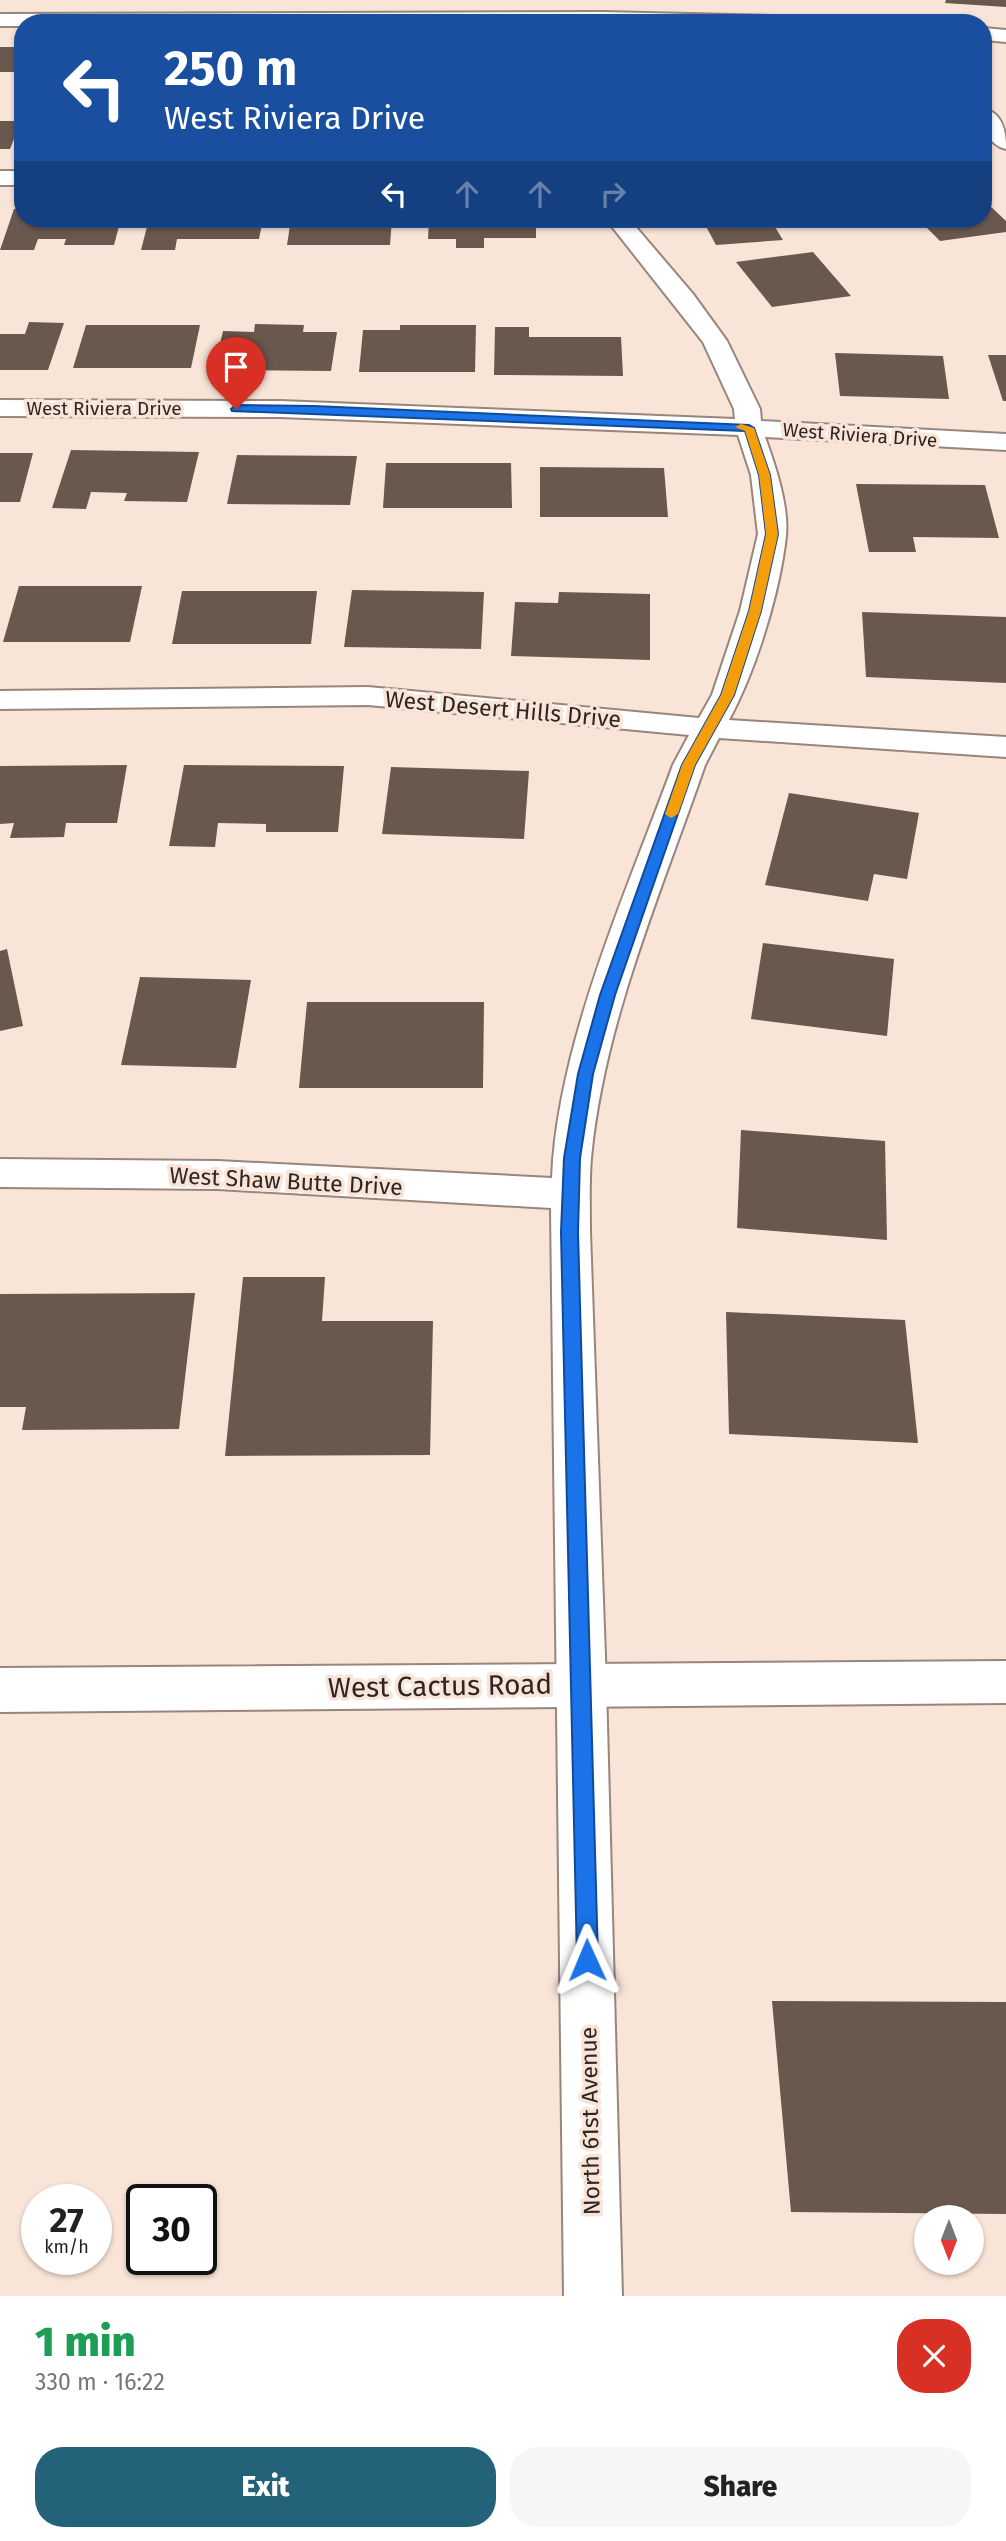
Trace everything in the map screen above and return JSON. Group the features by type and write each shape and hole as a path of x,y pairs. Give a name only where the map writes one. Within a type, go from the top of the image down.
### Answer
{"street":[{"path":"473,14 578,14"},
{"path":"992,125 1006,143"},
{"name":"North 61st Avenue","path":"593,2296 582,1685 570,1232 572,1158 586,1074 607,995 689,765 727,695 755,611 772,534 765,475 749,428 747,409 715,341 625,228"},
{"name":"West Riviera Drive","path":"0,408 314,409 749,428 939,441 1006,442"},
{"name":"West Desert Hills Drive","path":"0,700 368,696 710,728 1006,747"},
{"name":"West Shaw Butte Drive","path":"0,1173 218,1175 571,1194"},
{"name":"West Cactus Road","path":"0,1690 1006,1682"}],"building":[{"path":"946,0 1006,0 1006,7 945,3"},
{"path":"0,47 14,47 14,72 0,72"},
{"path":"0,121 14,121 14,139 10,149 0,149"},
{"path":"992,208 1006,221 1006,232 940,241 927,228 992,228"},
{"path":"14,209 14,228 119,228 114,245 64,245 66,239 38,239 34,250 0,250"},
{"path":"147,228 261,228 259,239 177,239 175,250 141,250"},
{"path":"290,228 391,228 390,245 287,245"},
{"path":"429,228 536,228 536,238 484,238 484,248 456,248 456,239 428,239"},
{"path":"707,228 776,228 783,240 716,245"},
{"path":"813,252 851,296 772,307 736,262"},
{"path":"29,322 64,323 48,370 0,370 0,334 25,334"},
{"path":"255,324 304,325 303,332 337,332 331,371 214,370 223,331 254,332"},
{"path":"86,325 200,325 191,368 73,368"},
{"path":"400,325 476,325 475,372 359,372 363,330 400,330"},
{"path":"495,327 529,327 529,337 621,337 623,376 494,375"},
{"path":"835,353 943,356 949,399 840,396"},
{"path":"988,355 1006,355 1006,401 1003,401"},
{"path":"71,450 199,452 187,502 124,501 127,493 91,492 86,509 52,508"},
{"path":"0,453 33,453 20,502 0,502"},
{"path":"237,455 357,456 350,505 227,504"},
{"path":"386,463 511,463 512,508 383,508"},
{"path":"540,467 664,468 668,517 540,517"},
{"path":"856,484 985,485 999,538 913,537 916,552 869,552"},
{"path":"19,586 142,586 130,642 3,642"},
{"path":"352,590 484,592 481,649 344,647"},
{"path":"182,591 317,591 311,644 172,644"},
{"path":"559,592 650,594 650,660 511,656 515,602 558,603"},
{"path":"862,612 1006,617 1006,683 866,677"},
{"path":"127,765 117,823 66,823 64,837 10,838 14,823 0,824 0,766"},
{"path":"184,765 344,766 338,832 266,832 266,824 218,823 215,847 169,846"},
{"path":"391,767 529,771 524,839 382,834"},
{"path":"789,793 919,813 907,879 874,874 868,901 765,885"},
{"path":"763,943 894,959 887,1036 751,1019"},
{"path":"7,949 23,1026 0,1031 0,951"},
{"path":"140,977 251,980 236,1068 121,1065"},
{"path":"307,1002 484,1002 483,1088 299,1088"},
{"path":"741,1130 885,1141 887,1240 737,1228"},
{"path":"243,1277 325,1277 322,1321 433,1321 430,1455 225,1456"},
{"path":"195,1293 179,1429 22,1430 26,1407 0,1407 0,1294"},
{"path":"726,1312 905,1320 918,1443 729,1434"},
{"path":"772,2001 1006,2002 1006,2214 984,2214 984,2205 914,2205 914,2213 791,2212"}],"slow traffic":[{"path":"671,814 689,765 727,695 755,611 772,534 765,475 749,428 741,427"}],"route":[{"path":"236,409 314,409 749,428 765,475 772,534 755,611 727,695 689,765 607,995 586,1074 572,1158 570,1232 587,1960"}]}
